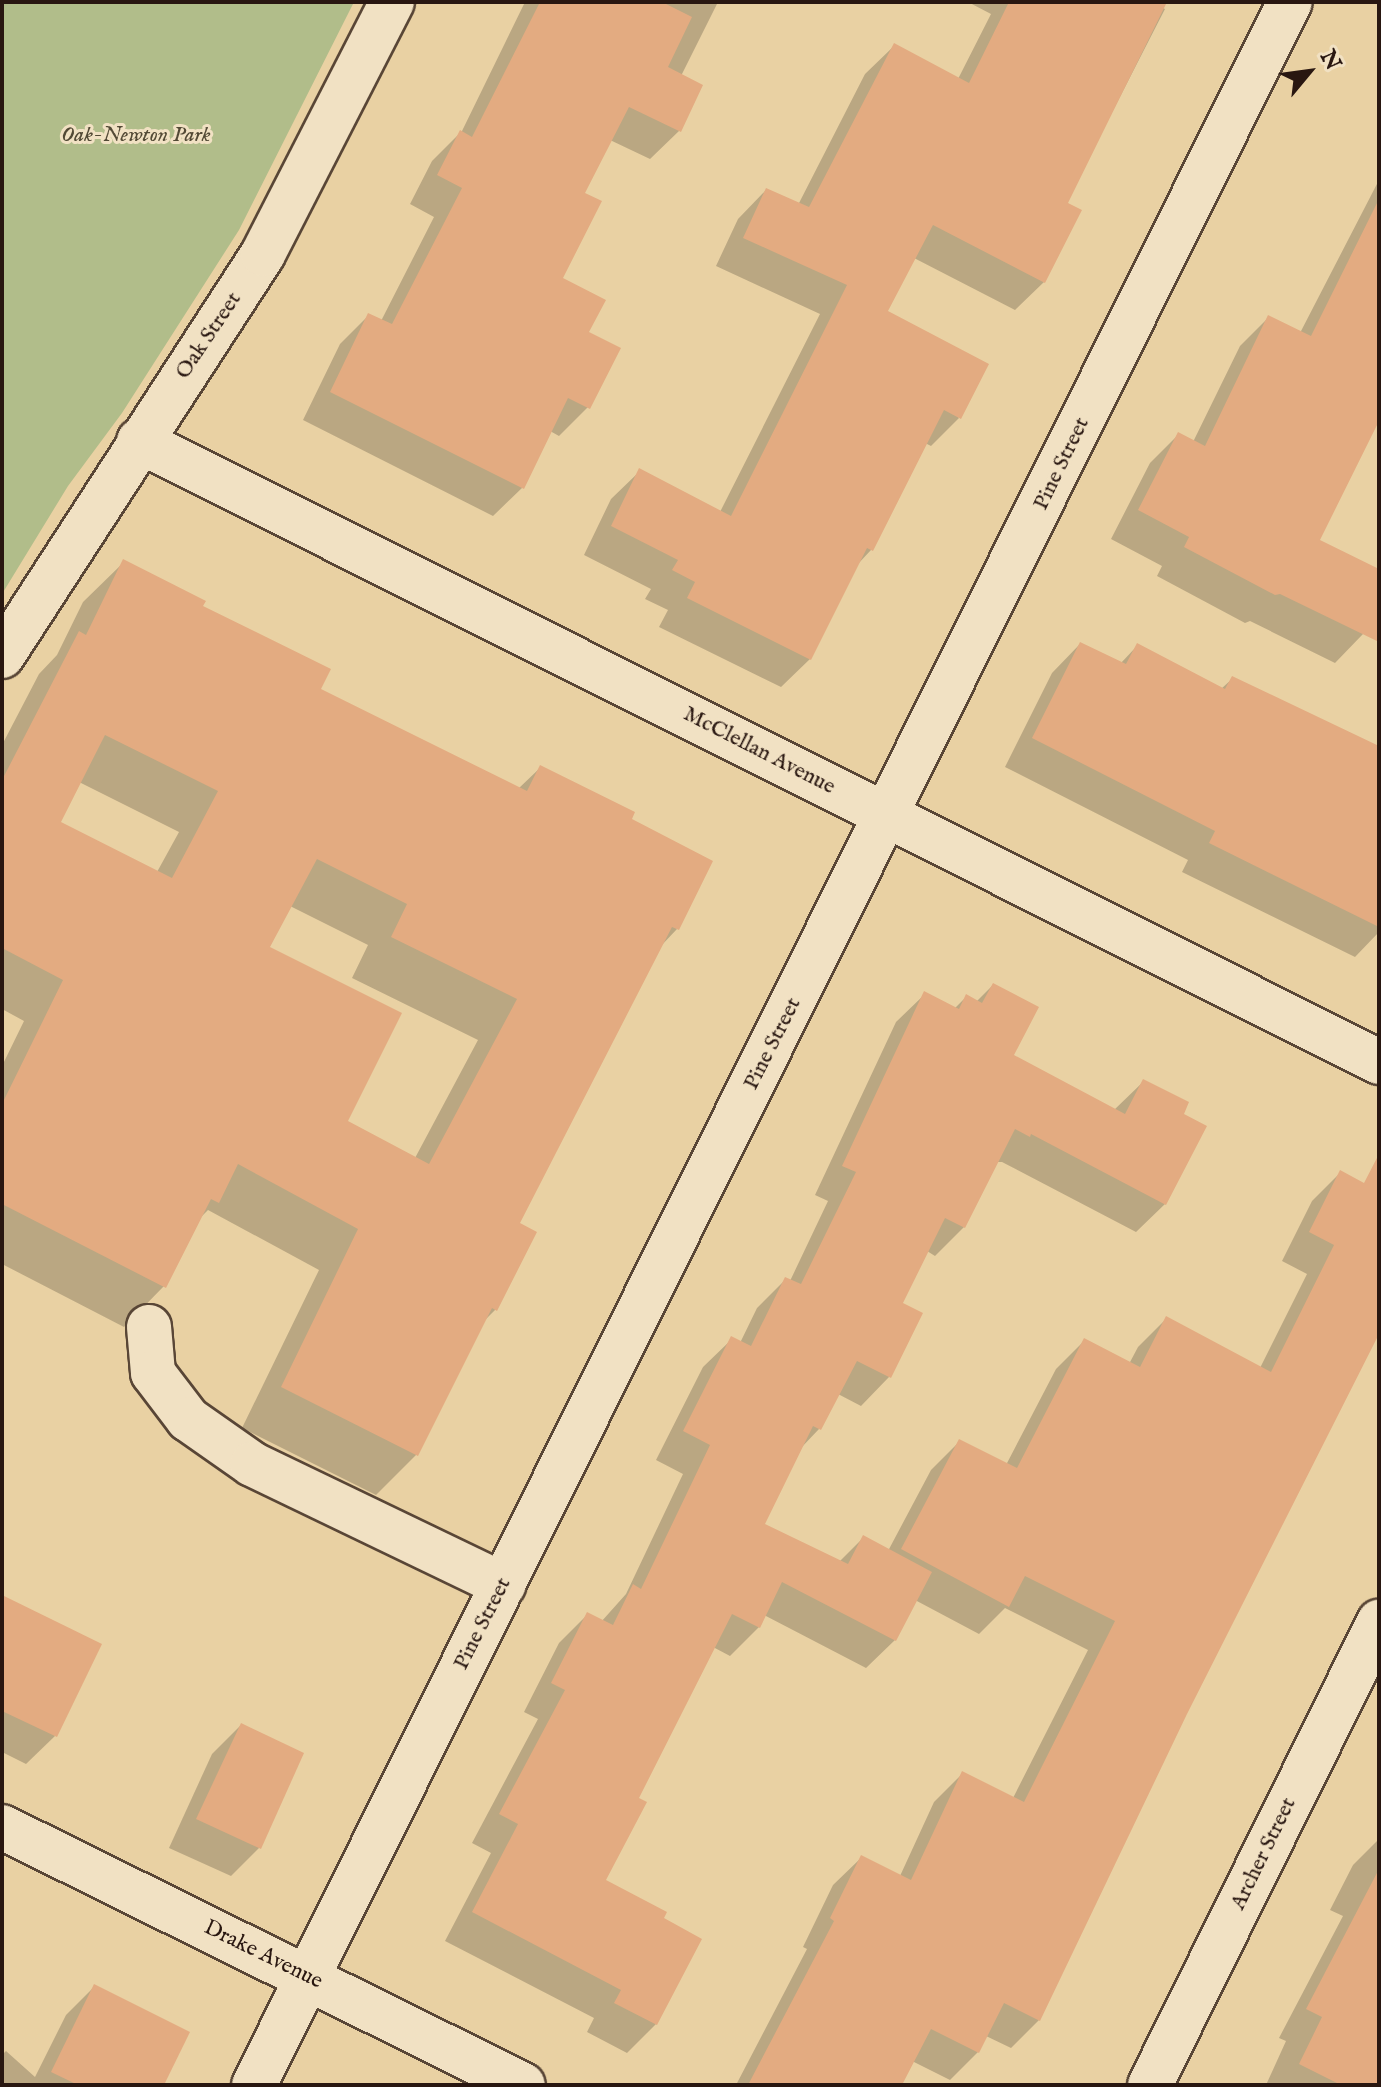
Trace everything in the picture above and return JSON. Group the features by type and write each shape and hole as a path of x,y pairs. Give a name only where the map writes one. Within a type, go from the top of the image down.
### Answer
{"street":[{"name":"Oak Street","path":"2,656 263,254 392,2"},
{"name":"Pine Street","path":"254,2085 888,816 1290,2"},
{"name":"McClellan Avenue","path":"139,441 1379,1062"},
{"path":"149,1327 153,1373 188,1419 252,1464 503,1585"},
{"name":"Archer Street","path":"1150,2085 1379,1622"},
{"name":"Drake Avenue","path":"2,1827 523,2085"}],"green space":[{"name":"Oak-Newton Park","path":"2,2 354,2 239,230 122,413 68,486 2,594"}],"building":[{"path":"540,2 662,2 692,17 668,67 703,85 681,132 629,107 585,193 602,201 563,278 606,300 589,332 621,348 590,409 568,398 524,489 330,392 368,313 392,324 462,188 437,175 460,130 472,137"},
{"path":"1009,2 1167,2 1068,203 1082,210 1045,283 933,225 888,311 989,364 961,419 944,410 873,551 867,548 811,660 687,598 695,582 672,570 678,560 611,526 639,468 731,516 847,285 743,238 766,188 809,207 894,43 969,83"},
{"path":"1379,199 1379,421 1320,540 1379,569 1379,642 1280,594 1275,595 1184,547 1189,537 1138,510 1178,432 1205,446 1268,315 1311,336"},
{"path":"123,559 206,601 203,606 331,669 321,689 527,791 540,765 635,812 632,819 713,861 679,930 672,927 520,1223 537,1232 497,1311 492,1308 418,1456 281,1387 358,1229 238,1164 219,1203 211,1199 166,1288 2,1204 2,1104 63,980 2,948 2,780 79,631 86,635","holes":["105,735 218,791 172,878 61,822","317,859 407,904 391,937 517,999 429,1164 348,1121 402,1013 270,947"]},
{"path":"1080,642 1126,664 1137,643 1225,689 1232,676 1379,746 1379,927 1209,843 1215,831 1032,738"},
{"path":"993,983 1039,1007 1014,1055 1125,1114 1143,1079 1189,1102 1184,1114 1207,1126 1166,1205 1031,1134 1030,1137 1015,1129 965,1228 945,1218 903,1303 923,1313 891,1378 857,1361 821,1430 813,1426 765,1524 848,1564 863,1535 932,1572 896,1641 782,1582 760,1628 732,1614 639,1798 647,1802 606,1880 667,1912 664,1918 702,1939 657,2025 614,2003 621,1990 472,1912 518,1824 499,1814 565,1690 551,1683 587,1612 613,1625 633,1584 641,1589 710,1445 683,1431 731,1336 751,1346 785,1277 801,1284 856,1172 842,1166 924,991 959,1009 966,994 982,1003"},
{"path":"1379,1154 1379,1334 1187,1714 1040,2021 1004,2003 979,2053 931,2029 902,2085 748,2085 834,1921 830,1918 861,1855 911,1880 962,1771 1024,1802 1115,1621 1025,1576 1009,1607 901,1549 959,1439 1017,1468 1084,1338 1140,1367 1166,1316 1271,1372 1334,1245 1309,1232 1340,1170 1364,1183"},
{"path":"2,1595 102,1644 57,1737 2,1711"},
{"path":"241,1723 304,1753 261,1849 196,1819"},
{"path":"1379,1869 1379,2085 1341,2085 1299,2064 1322,2017 1306,2009"},
{"path":"94,1984 190,2032 164,2085 78,2085 51,2072"}]}
